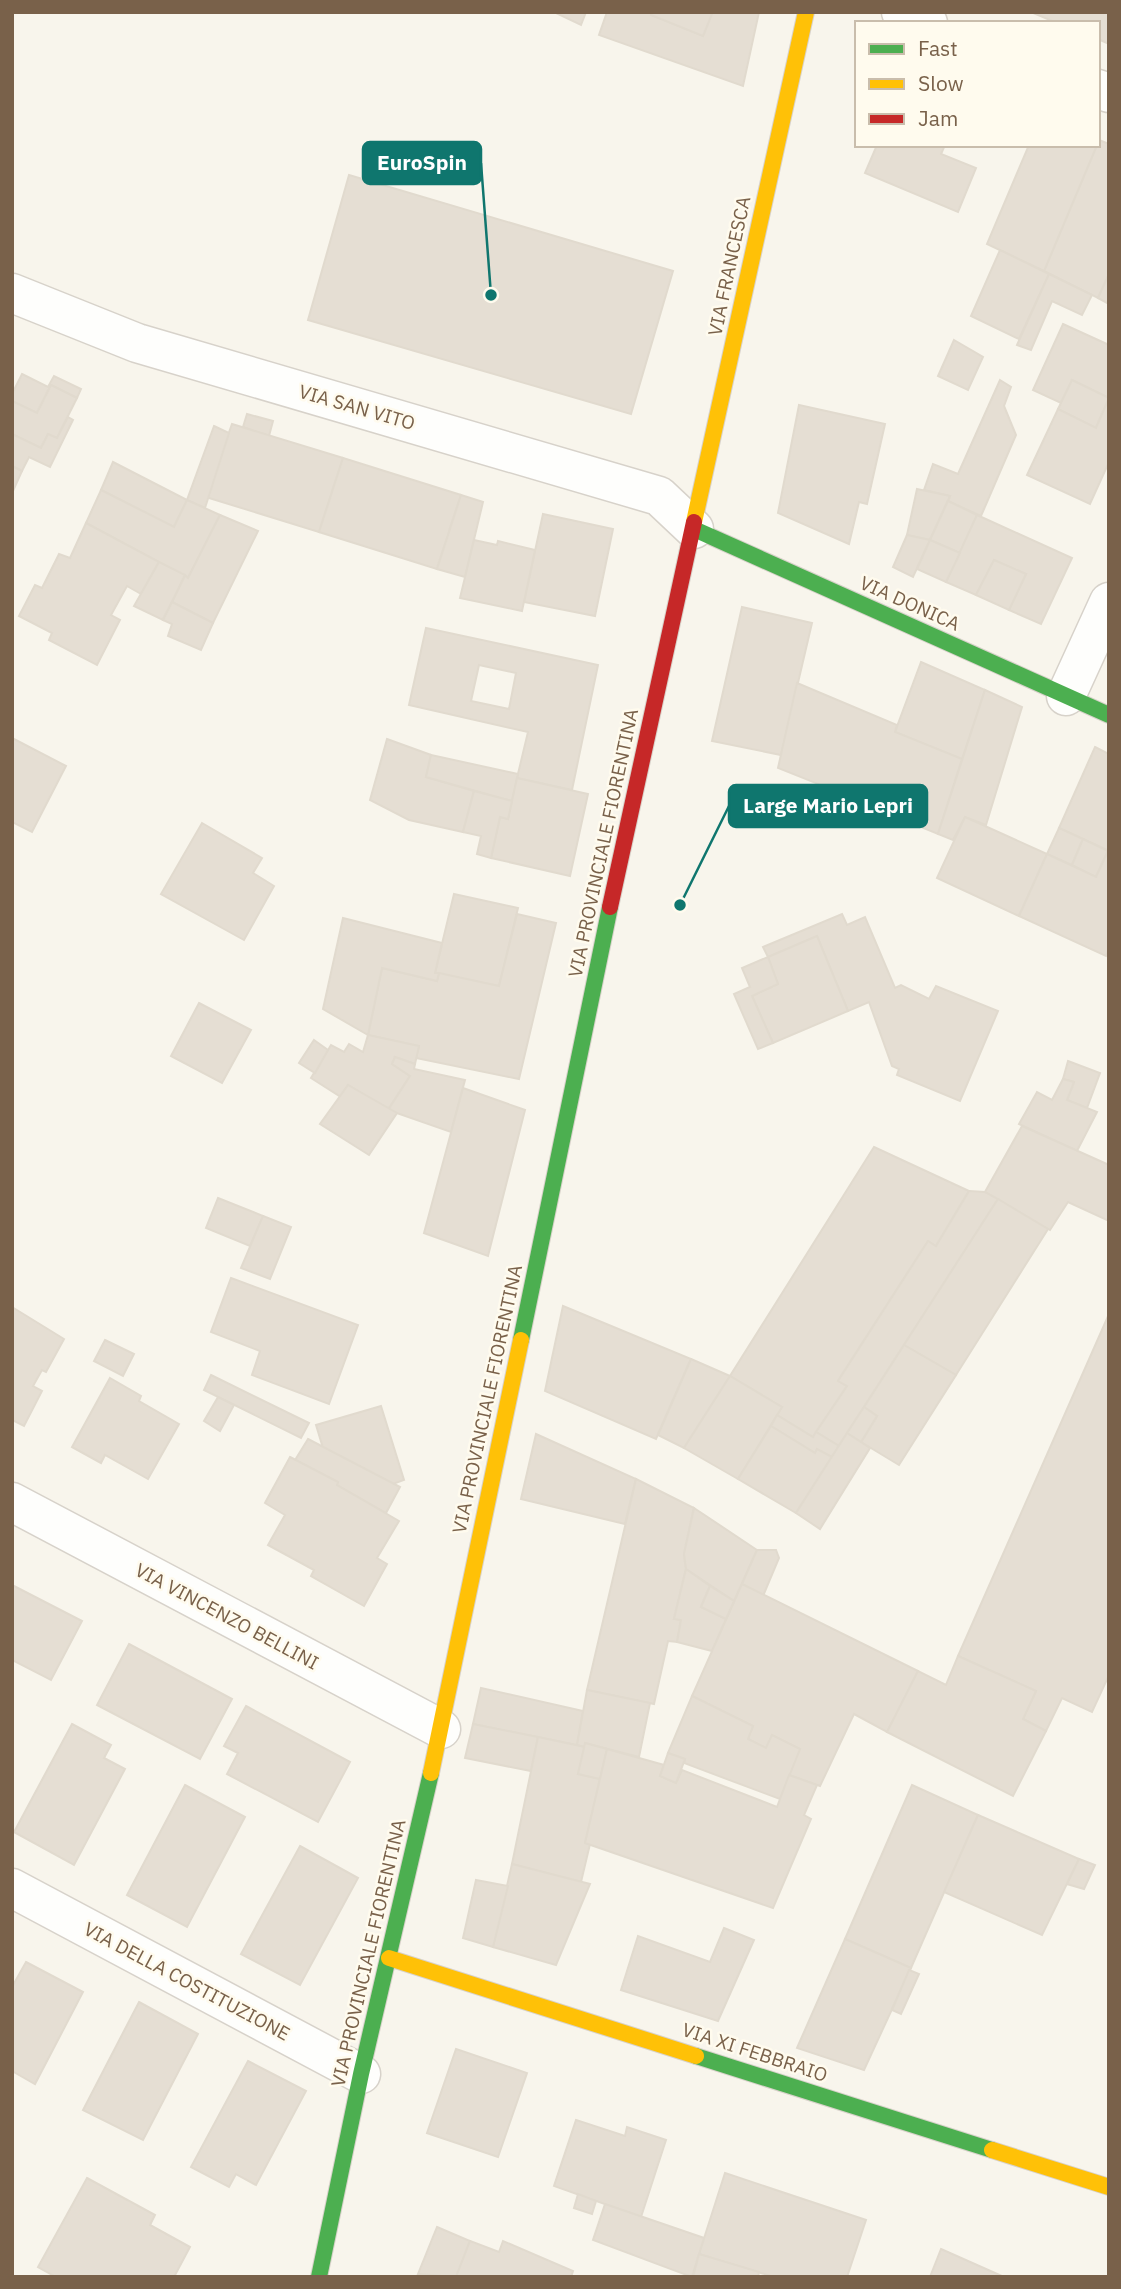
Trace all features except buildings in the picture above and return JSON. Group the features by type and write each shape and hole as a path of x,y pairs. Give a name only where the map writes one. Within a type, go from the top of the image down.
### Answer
{"main road":[{"name":"VIA FRANCESCA","path":"694,529 806,12"},
{"name":"VIA DONICA","path":"694,529 1109,715"},
{"name":"VIA PROVINCIALE FIORENTINA","path":"319,2277 361,2074 441,1729 592,991 694,529"},
{"name":"VIA XI FEBBRAIO","path":"389,1958 1109,2187"}],"street":[{"path":"901,12 923,21"},
{"name":"VIA SAN VITO","path":"12,293 137,342 660,496 694,529"},
{"path":"1066,696 1109,602"},
{"name":"VIA VINCENZO BELLINI","path":"12,1502 441,1729"},
{"name":"VIA DELLA COSTITUZIONE","path":"12,1888 361,2074"}],"traffic: fast":[{"path":"694,529 1109,715"},
{"path":"521,1340 610,907"},
{"path":"319,2277 361,2074 431,1773"},
{"path":"696,2056 992,2150"}],"traffic: slow":[{"path":"694,522 806,12"},
{"path":"431,1773 521,1340"},
{"path":"389,1958 696,2056"},
{"path":"992,2150 1109,2187"}],"traffic: jam":[{"path":"610,907 694,522"}],"place":[{"name":"EuroSpin","path":"491,295"},
{"name":"Large Mario Lepri","path":"680,905"}]}
